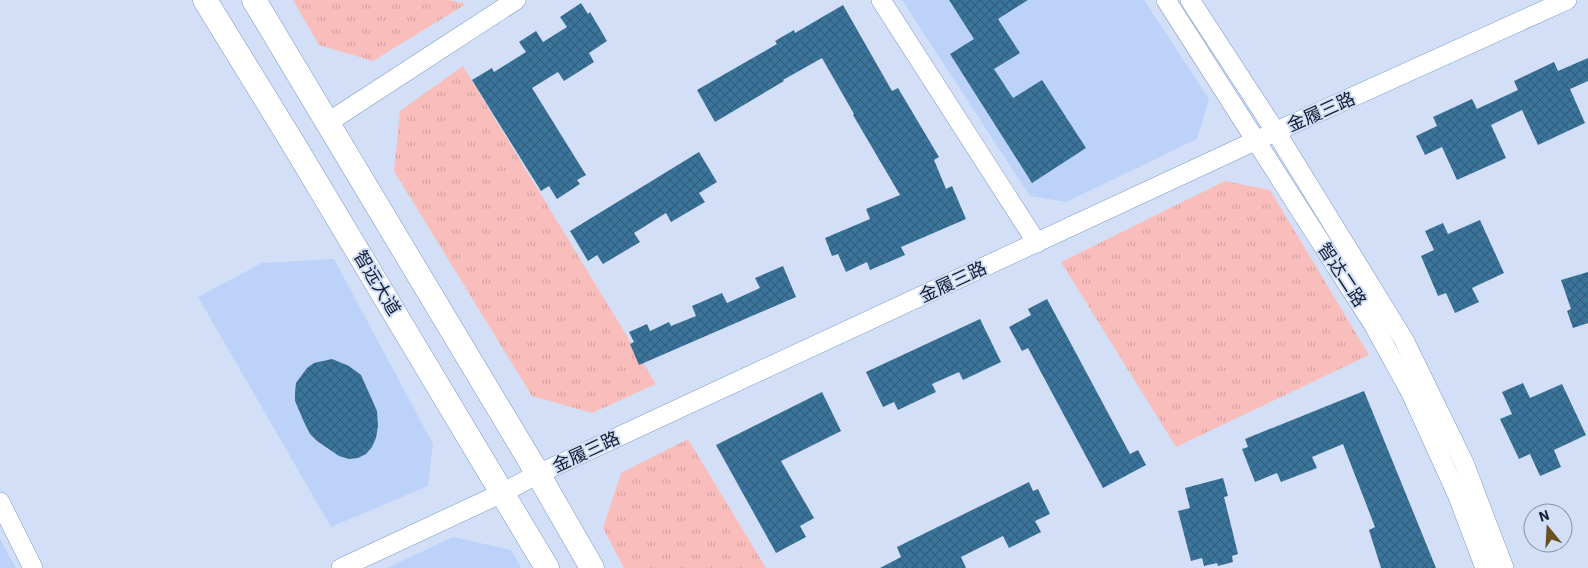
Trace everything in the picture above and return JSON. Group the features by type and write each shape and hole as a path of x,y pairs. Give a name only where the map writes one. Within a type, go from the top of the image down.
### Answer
{"main road":[{"name":"智远大道","path":"205,0 547,568"},
{"path":"254,0 538,474 592,568"}],"street":[{"path":"328,123 516,0"},
{"path":"881,0 1037,242"},
{"name":"智达二路","path":"1166,0 1374,324 1411,393 1457,494 1484,568"},
{"name":"智达二路","path":"1190,0 1276,132 1404,340 1464,463 1504,568"},
{"name":"金履三路","path":"341,568 502,493 538,474 1255,141 1567,0"},
{"path":"0,502 33,568"}],"shaded area":[{"path":"902,0 1144,0 1209,99 1197,139 1066,202 1030,196"},
{"path":"334,259 433,444 428,486 331,527 198,297 262,263"},
{"path":"453,537 511,550 521,568 387,568"},
{"path":"0,539 16,568 0,568"}],"green space":[{"path":"293,0 449,0 466,4 373,61 319,45"},
{"path":"463,66 656,384 592,413 532,396 394,171 400,111"},
{"path":"1225,181 1270,190 1369,355 1176,447 1061,262"},
{"path":"688,439 766,568 624,568 603,528 621,473"}],"building":[{"path":"949,0 1028,0 998,19 1020,53 994,69 1013,98 1042,80 1086,148 1032,183 950,54 974,39"},
{"path":"581,3 588,14 590,12 607,41 589,53 594,62 564,81 558,72 532,88 586,175 577,180 580,184 557,199 549,186 541,191 472,80 492,68 494,72 526,52 519,42 536,31 543,42 567,27 560,17"},
{"path":"843,5 892,91 898,88 939,157 934,160 946,189 952,186 966,219 901,247 905,255 870,270 867,262 846,272 838,254 832,256 825,238 870,219 866,209 900,195 822,58 715,122 697,90 777,44 775,41 794,30 795,33"},
{"path":"1588,58 1588,81 1570,89 1585,123 1538,145 1522,110 1491,125 1506,158 1457,180 1442,147 1425,155 1416,136 1437,126 1433,117 1472,99 1477,109 1518,90 1514,81 1554,62 1558,71"},
{"path":"699,152 717,182 699,193 705,202 671,222 666,213 634,233 640,242 603,264 597,255 588,261 570,231"},
{"path":"1480,220 1504,273 1472,288 1479,302 1455,313 1446,293 1438,296 1421,256 1434,250 1425,231 1443,223 1448,234"},
{"path":"783,266 796,297 639,365 630,344 634,342 629,332 647,324 650,331 669,322 671,326 696,316 692,306 722,293 727,303 760,288 755,278"},
{"path":"1588,272 1588,323 1573,328 1567,311 1571,309 1561,280"},
{"path":"1047,299 1130,454 1138,450 1146,465 1103,488 1028,348 1022,351 1009,327 1031,315 1028,309"},
{"path":"980,319 1001,362 963,380 959,372 932,384 936,392 898,410 894,402 883,407 866,372"},
{"path":"332,359 349,366 361,375 377,411 378,426 376,438 366,454 358,458 349,459 339,456 317,441 310,434 295,401 296,383 307,368 314,363"},
{"path":"1523,383 1530,398 1562,384 1586,435 1554,450 1561,467 1540,476 1530,454 1519,459 1500,419 1512,414 1502,392"},
{"path":"1364,391 1436,568 1381,568 1369,530 1375,527 1343,444 1312,457 1317,468 1281,482 1277,473 1255,482 1242,449 1248,447 1245,439"},
{"path":"822,392 841,431 781,461 814,518 800,526 806,537 776,553 716,445"},
{"path":"1223,478 1228,496 1224,497 1238,554 1232,556 1233,562 1218,566 1217,563 1204,566 1202,558 1191,561 1178,511 1190,508 1185,488"},
{"path":"1029,482 1033,491 1038,489 1050,514 1035,521 1041,532 1009,548 1003,536 961,557 966,568 880,568 901,557 897,547"}]}
